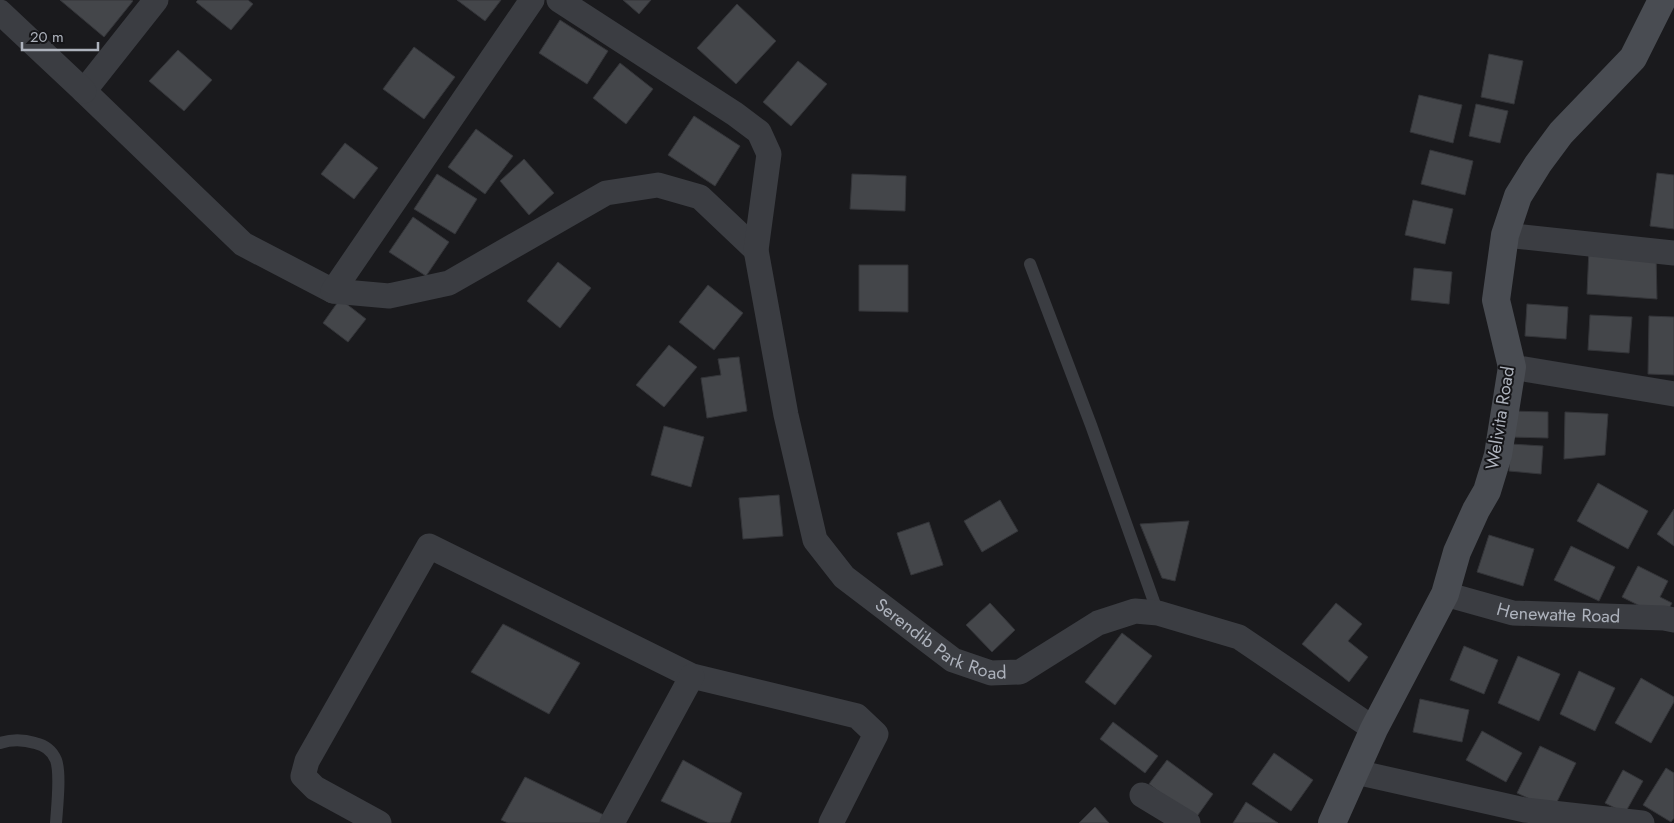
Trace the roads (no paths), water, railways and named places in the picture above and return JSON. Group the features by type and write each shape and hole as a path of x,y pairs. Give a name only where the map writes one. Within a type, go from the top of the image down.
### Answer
{"street":[{"path":"84,91 156,0"},
{"path":"333,291 532,0"},
{"name":"Serendib Park Road","path":"559,0 735,114 759,132 769,154 756,250 786,415 815,540 844,577 953,660 991,673 1020,672 1098,623 1135,611 1158,614 1239,637 1374,728"},
{"name":"Welivita Road","path":"1332,823 1374,728 1445,594 1457,552 1487,491 1498,455 1512,367 1496,300 1505,235 1518,196 1538,164 1561,133 1633,58 1662,0"},
{"path":"0,12 243,244 333,291 389,296 449,283 606,193 658,185 700,197 756,250"},
{"path":"1505,235 1674,253"},
{"path":"1512,367 1674,394"},
{"path":"379,823 316,788 303,776 307,762 429,546 692,676 857,716 876,734 831,823"},
{"name":"Henewatte Road","path":"1445,594 1513,613 1664,618 1674,620"},
{"path":"612,823 692,676"},
{"path":"1356,772 1526,810 1642,823"},
{"path":"1142,795 1188,823"}],"lane":[{"path":"1030,264 1091,425 1158,614"},
{"path":"0,743 12,739 28,741 41,745 51,752 56,760 58,770 56,823"}]}
